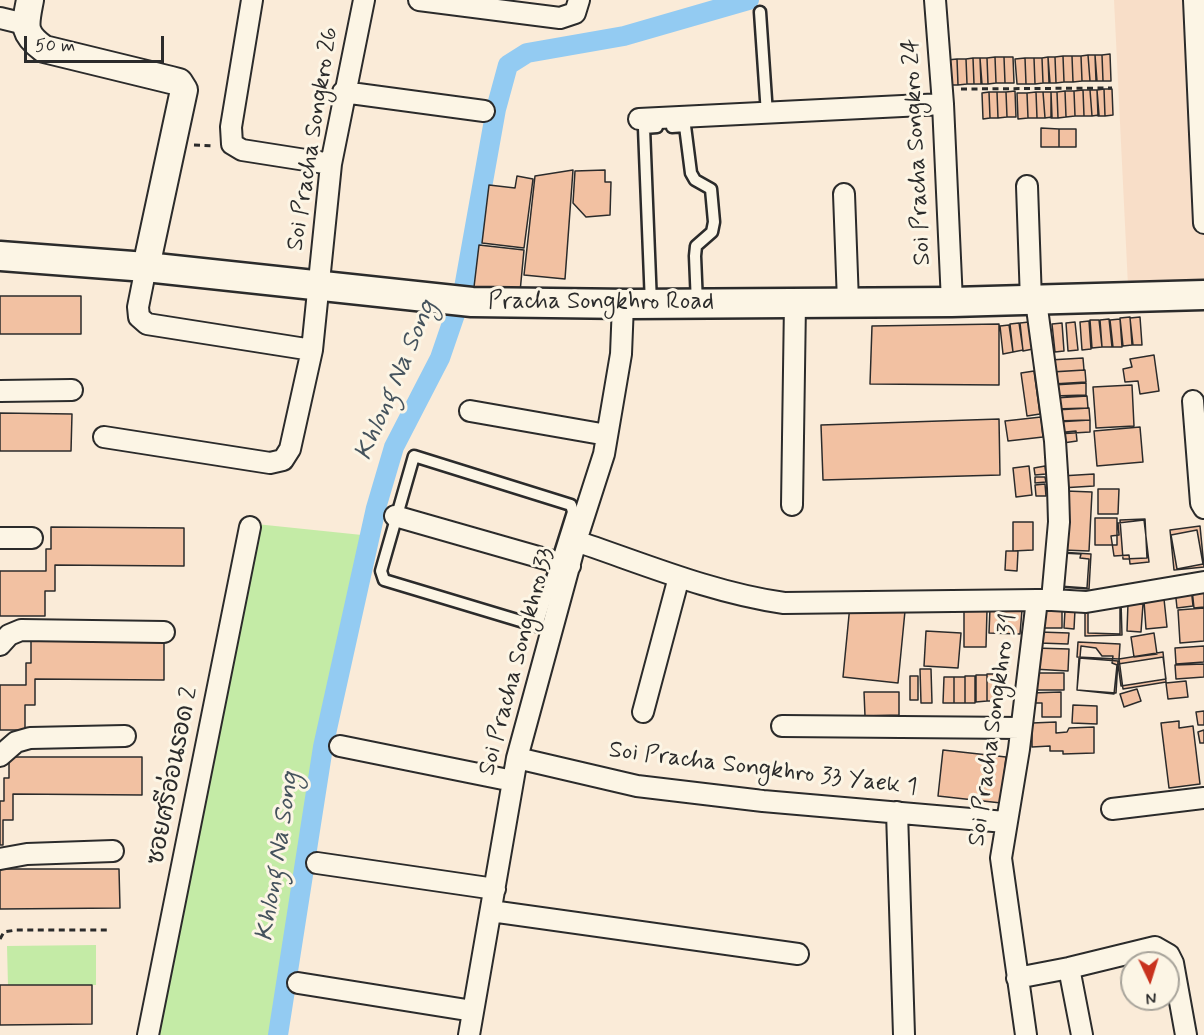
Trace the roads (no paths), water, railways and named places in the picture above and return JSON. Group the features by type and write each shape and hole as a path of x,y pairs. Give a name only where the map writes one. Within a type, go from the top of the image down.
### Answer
{"main road":[{"name":"Pracha Songkhro Road","path":"0,256 146,267 461,301 623,304 952,302 1204,295"}],"street":[{"path":"252,0 231,127 232,144 242,150 331,164"},
{"name":"Soi Pracha Songkro 26","path":"104,437 270,463 283,460 290,449 312,350 331,164 343,93 364,0"},
{"path":"419,0 463,3 560,18 575,13 579,0"},
{"name":"Soi Pracha Songkro 24","path":"935,0 943,96 952,302"},
{"path":"1194,0 1204,223"},
{"path":"0,18 28,12 29,39 44,49 179,82 184,90 184,102 138,307 139,317 147,324 312,350"},
{"path":"343,93 484,111"},
{"path":"639,119 767,114 943,96"},
{"name":"Soi Pracha Songkhro 31","path":"1026,1035 1001,858 1021,728 1059,522 1055,441 1034,301 1027,186"},
{"path":"844,194 848,302"},
{"path":"792,505 795,303"},
{"name":"Soi Pracha Songkhro 33","path":"469,1035 517,758 564,564 576,541 604,454 621,354 623,304"},
{"path":"0,391 72,390"},
{"path":"1193,401 1201,503 1204,508"},
{"path":"470,411 607,435"},
{"path":"395,516 564,564"},
{"name":"ซอยศรีอ่อนรอด 2","path":"148,1035 250,527"},
{"path":"0,538 32,538"},
{"path":"576,541 679,577 759,599 784,603 1045,600 1086,602 1204,582"},
{"path":"644,712 679,577"},
{"path":"0,645 9,635 21,630 164,632"},
{"path":"782,726 1021,728"},
{"path":"0,756 16,742 30,738 125,736"},
{"path":"340,746 513,781"},
{"name":"Soi Pracha Songkhro 33 Yaek 1","path":"517,758 637,786 763,801 1005,822"},
{"path":"1112,809 1204,798"},
{"path":"897,812 904,1035"},
{"path":"0,859 27,854 113,851"},
{"path":"317,863 495,889"},
{"path":"491,911 798,954"},
{"path":"1017,978 1070,968 1155,947 1169,955 1173,963 1186,1035"},
{"path":"1070,968 1082,1035"},
{"path":"298,983 473,1011"}],"lane":[{"path":"760,12 767,114"},
{"path":"651,304 644,128 685,126 691,173 695,180 711,189 714,222 712,232 696,246 697,304"},
{"path":"414,456 571,505 573,512 564,564 537,626 530,626 384,580 381,571 414,456"}],"waterway":[{"name":"Khlong Na Song","path":"278,1035 323,747 376,508 394,447 440,358 464,288 496,109 508,65 527,53 624,36 749,0"}]}
